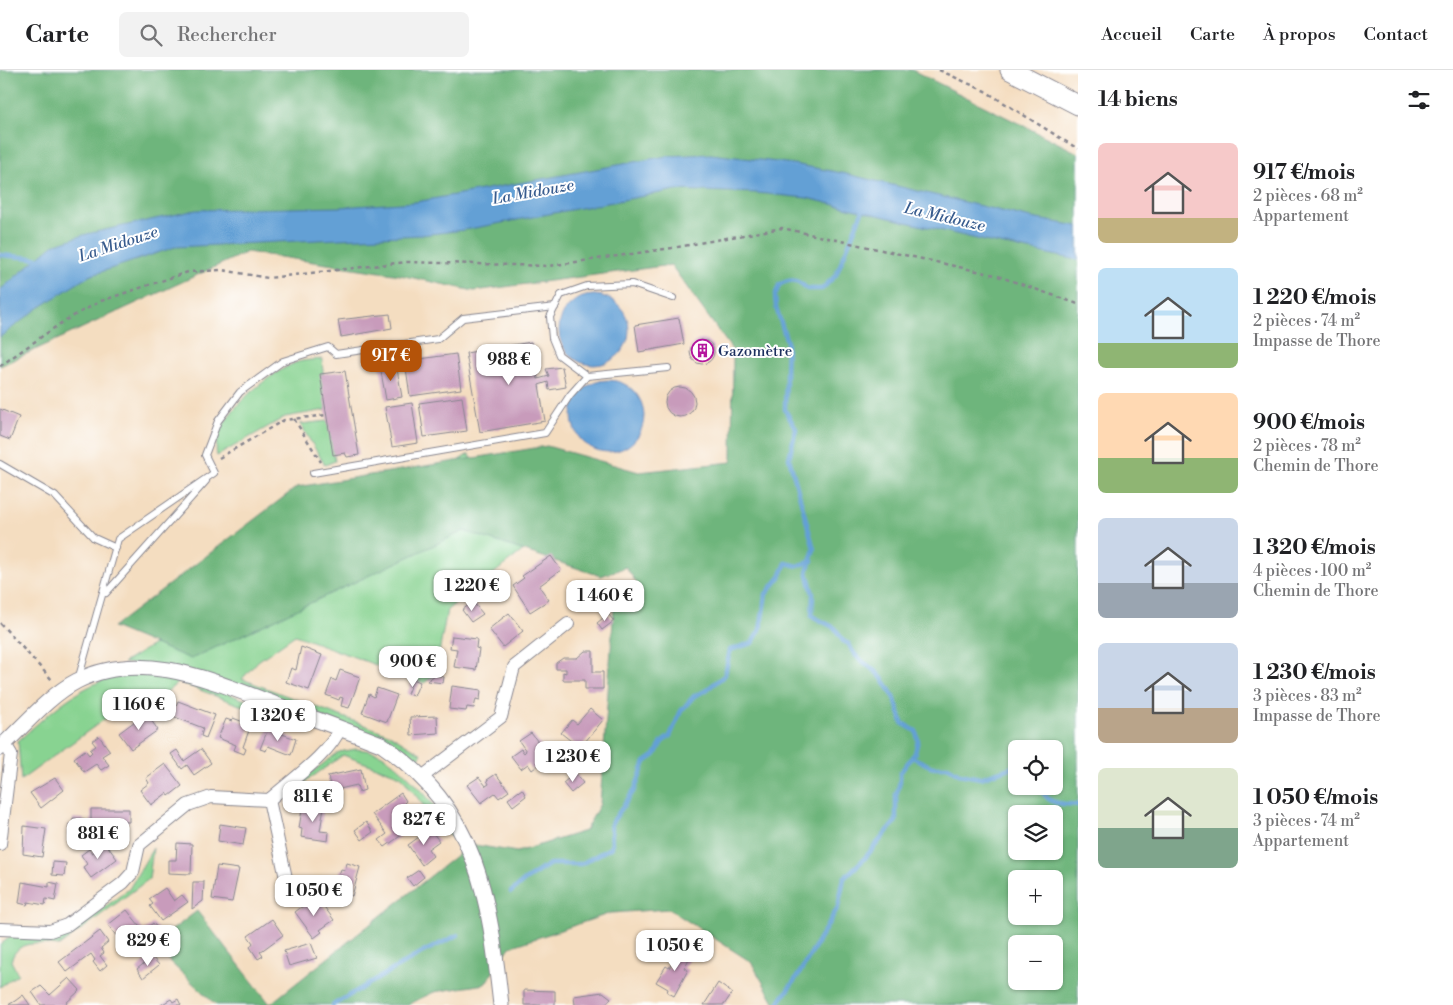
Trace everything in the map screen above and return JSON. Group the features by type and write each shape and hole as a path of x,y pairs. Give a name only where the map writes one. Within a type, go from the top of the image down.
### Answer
{"main road":[{"path":"1010,70 1078,105"}],"street":[{"path":"422,778 501,717 514,667 568,624"},
{"path":"0,844 2,803 10,754 2,746 62,692 78,681 125,668 178,671 219,683 381,744 401,758 422,778 443,802 473,855 484,893 502,1005"},
{"path":"0,929 50,931 67,925 123,884 133,872 139,845 188,805 211,797 269,800 320,755 337,737 340,728"},
{"path":"269,800 286,878"}],"lane":[{"path":"587,376 559,354 552,338 550,317 561,295 587,286 632,284 673,298"},
{"path":"214,473 205,455 218,421 240,392 284,361 328,347 336,354 438,339 462,318 555,307"},
{"path":"313,473 545,433 570,395 587,376 668,368"},
{"path":"0,464 55,496 94,538 116,548"},
{"path":"78,681 118,539 214,473"},
{"path":"103,595 214,473"}],"path":[{"path":"939,70 985,91 1078,149"},
{"path":"0,366 64,321 101,301 188,272 222,270 268,278 406,262 549,266 672,248 782,228 995,275 1078,304"},
{"path":"219,458 284,420 327,415"},
{"path":"294,418 323,467"},
{"path":"0,623 62,692"}],"green space":[{"path":"0,70 912,70 1078,153 1078,1005 776,1005 751,962 669,909 611,913 510,947 485,984 434,992 407,1005 216,1005 152,945 197,911 270,1004 462,851 475,845 517,852 585,831 600,804 614,607 637,584 626,567 601,576 464,531 191,659 113,627 297,487 547,446 639,472 732,462 733,351 671,265 474,291 400,275 247,252 0,366"},
{"path":"322,359 326,410 285,417 217,456 217,442 222,428 242,400 255,388 283,369 298,362"},
{"path":"328,421 335,461 325,465 300,424"},
{"path":"469,454 530,545 447,610 435,675 424,683 295,635 258,661 242,679 391,735 422,754 418,759 407,750 389,741 190,670 123,663"},
{"path":"122,675 145,675 187,681 207,687 307,725 305,730 179,682 150,705 128,702 21,780 18,741 39,722 74,695 100,682"},
{"path":"356,749 382,755 404,772 440,813 458,840 462,851 433,812 430,814 401,776 343,755 294,790 292,787 339,752"},
{"path":"153,848 149,879 59,946 30,944 19,949 11,961 18,974 0,987 0,945 11,936 45,940 67,935 129,889"}],"water":[{"name":"La Midouze","path":"711,154 793,164 842,173 1031,218 1078,226 1078,260 985,241 807,198 757,193 676,190 464,230 421,235 175,247 89,276 37,309 0,337 0,290 53,245 87,234 196,210 341,207 416,202 667,156"},
{"path":"594,295 607,298 619,305 626,317 629,330 626,343 619,355 607,362 594,365 581,362 569,355 562,343 559,330 562,317 569,305 581,298"},
{"path":"608,380 628,386 638,396 644,416 638,436 628,446 608,452 588,446 578,436 572,416 578,396 588,386"}],"building":[{"path":"390,314 392,328 341,337 338,320"},
{"path":"679,318 684,344 639,352 635,325"},
{"name":"Gazomètre","path":"702,340 710,344 714,352 710,360 702,364 694,360 690,352 694,344"},
{"path":"531,342 538,379 549,376 546,369 562,367 566,387 549,390 548,382 539,385 545,421 480,432 466,353"},
{"path":"456,354 461,389 410,396 405,361"},
{"path":"396,363 402,397 386,400 380,366"},
{"path":"345,371 359,455 347,457 345,453 333,455 320,374"},
{"path":"680,387 686,388 694,396 694,408 686,416 680,417 674,416 666,408 665,402 666,396 674,388"},
{"path":"462,397 467,431 424,437 419,403"},
{"path":"412,403 418,443 392,447 385,407"},
{"path":"0,409 19,417 10,440 0,436"},
{"path":"551,556 561,570 539,586 549,600 530,612 513,586 524,578 522,576"},
{"path":"473,602 483,614 471,622 462,610"},
{"path":"509,613 523,631 503,647 489,629"},
{"path":"608,614 614,621 602,630 597,623"},
{"path":"452,636 477,639 476,648 479,649 476,670 454,667 457,649 450,648"},
{"path":"301,647 322,655 309,690 286,682 291,668 296,670"},
{"path":"585,651 593,651 593,672 603,672 603,689 585,689 585,680 563,680 563,672 566,673 566,669 556,669 556,663 563,658 577,658"},
{"path":"340,670 360,677 349,708 341,706 343,698 340,697 339,700 326,695 332,679 336,681"},
{"path":"435,675 444,677 443,683 427,681"},
{"path":"413,679 420,682 414,696 407,694"},
{"path":"452,686 481,690 480,700 476,699 474,708 467,707 466,711 449,709"},
{"path":"377,688 397,695 387,722 362,713 369,694 374,697"},
{"path":"178,701 215,715 206,738 201,736 203,728 172,716"},
{"path":"590,709 603,720 580,748 561,733 572,720 577,724"},
{"path":"146,713 158,730 131,749 119,733"},
{"path":"437,716 438,733 411,735 410,717"},
{"path":"233,718 251,725 243,747 246,749 244,754 234,750 236,745 218,738 226,719 232,721"},
{"path":"268,729 296,739 291,755 268,746 266,751 260,749"},
{"path":"531,733 545,751 539,755 544,761 532,770 528,764 521,769 511,756 521,749 524,753 526,751 519,741"},
{"path":"99,736 110,751 102,756 109,765 101,770 96,764 84,772 74,758 85,750 89,755 92,752 90,750 96,746 92,741"},
{"path":"201,749 211,763 194,775 187,765 182,769 171,754 177,750 184,761"},
{"path":"165,764 182,786 169,796 167,793 151,805 140,790 149,783 146,778"},
{"path":"361,769 365,790 359,792 357,785 331,791 328,776"},
{"path":"575,773 583,783 571,793 563,783"},
{"path":"496,774 509,791 499,798 495,793 481,803 467,785 479,777 486,786 489,784 487,780"},
{"path":"55,778 64,790 41,808 30,793"},
{"path":"522,789 526,796 513,806 508,799"},
{"path":"401,793 406,801 404,803 408,810 412,807 416,813 398,827 403,834 385,847 379,840 387,834 372,814"},
{"path":"303,804 324,807 320,831 329,832 328,841 301,837 302,829 299,828"},
{"path":"91,809 129,809 129,822 108,825 108,827 91,827"},
{"path":"73,818 84,819 83,837 69,836 69,824 73,825"},
{"path":"366,822 373,832 362,840 355,830"},
{"path":"220,824 246,828 243,845 218,841"},
{"path":"24,826 46,829 42,857 23,854"},
{"path":"430,829 439,841 428,849 433,856 422,865 408,845"},
{"path":"177,843 192,844 191,874 168,873 168,860 176,860"},
{"path":"106,844 117,859 91,878 83,867 87,864 81,855 89,849 92,853"},
{"path":"53,862 66,863 64,876 52,875"},
{"path":"347,863 360,867 352,896 335,891 337,882 341,883 343,876 339,875 341,869 345,870"},
{"path":"217,866 239,869 232,902 212,899"},
{"path":"419,870 424,877 413,886 407,878"},
{"path":"22,882 49,887 49,882 58,884 55,901 46,899 45,905 28,902 27,905 19,903"},
{"path":"193,882 204,882 203,901 192,909"},
{"path":"165,888 174,901 182,895 188,902 161,921 150,906 153,904 149,899"},
{"path":"316,896 334,920 320,930 322,932 314,938 295,912"},
{"path":"127,910 143,930 123,945 108,925"},
{"path":"272,919 283,935 260,952 263,956 258,959 250,947 253,943 248,936"},
{"path":"153,923 162,934 147,944 144,940 148,936 144,930"},
{"path":"100,931 108,942 101,948 104,953 100,956 107,965 100,971 93,962 95,960 91,954 67,972 59,962"},
{"path":"311,943 317,958 289,966 284,951"},
{"path":"673,949 689,949 688,961 684,968 688,970 674,996 667,992 668,989 656,982 666,966 669,968 673,962"},
{"path":"152,957 159,965 143,978 137,969"},
{"path":"69,978 80,990 64,1005 41,1005 32,992 41,986 50,995"},
{"path":"718,983 732,993 724,1005 704,1005"},
{"path":"524,990 555,991 555,1005 524,1005"},
{"path":"603,992 611,998 605,1005 575,1005 574,996"},
{"path":"23,995 30,1005 8,1005 15,1001"},
{"path":"171,999 173,1002 178,999 181,1005 161,1005"}],"waterway":[{"path":"777,1005 799,974 838,907 844,878 864,859 896,821 896,795 900,782 900,773 915,753 918,740 916,731 902,723 893,697 883,679 857,657 835,628 812,616 813,594 807,572 814,549 789,458 796,429 785,410 787,342 776,307 775,296 779,285 787,281 797,281 807,289 822,289 836,275 864,207"},
{"path":"0,255 43,259"},
{"path":"511,892 525,880 550,864 581,864 612,847 611,824 635,789 645,762 655,755 662,742 670,736 681,711 694,696 705,691 725,675 730,650 752,643 760,630 766,594 780,577 786,563 798,566 812,561"},
{"path":"912,757 932,767 948,767 959,774 980,778 1008,769"},
{"path":"1045,795 1055,802 1078,805"},
{"path":"333,1005 421,953 458,935"}],"place":[{"name":"Gazomètre","path":"702,351"}]}
